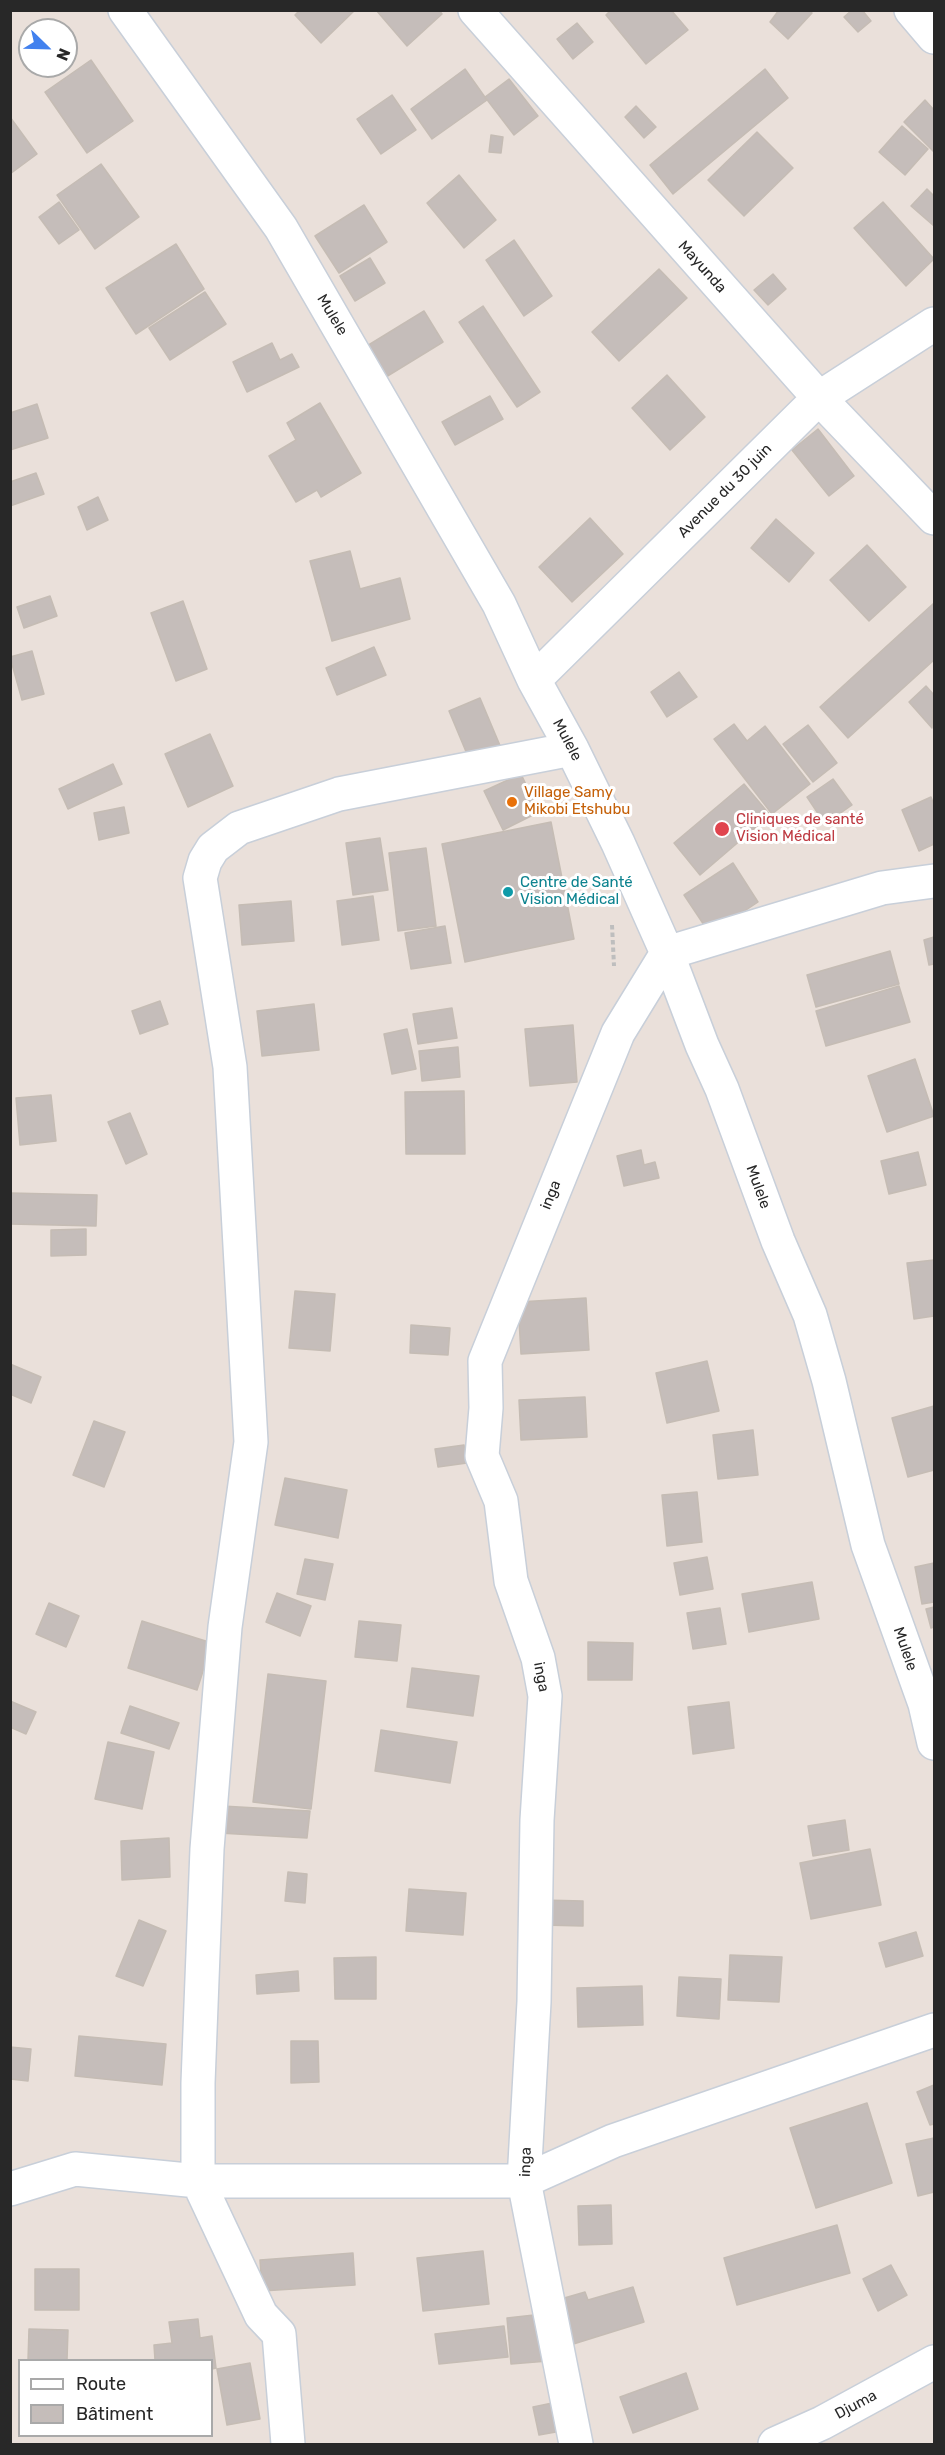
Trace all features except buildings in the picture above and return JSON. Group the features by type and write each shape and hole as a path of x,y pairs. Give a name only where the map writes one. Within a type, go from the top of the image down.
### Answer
{"street":[{"name":"Mulele","path":"125,10 281,228 500,604 534,680 572,748 667,953 702,1045 722,1089 778,1241 810,1315 829,1381 868,1545 925,1704 934,1743"},
{"name":"Mayunda","path":"475,10 819,398 934,518"},
{"path":"911,10 934,36"},
{"name":"Avenue du 30 juin","path":"534,680 819,398 934,324"},
{"path":"288,2445 279,2334 261,2314 198,2181 198,2083 207,1849 225,1627 251,1442 230,1066 200,878 205,861 213,848 239,828 339,794 572,748"},
{"path":"667,953 882,888 934,880"},
{"name":"inga","path":"576,2445 524,2181 534,2002 537,1820 545,1696 538,1658 511,1581 501,1501 482,1456 486,1408 485,1361 618,1033 667,953"},
{"path":"10,2189 75,2169 198,2181 524,2181 614,2140 934,2030"},
{"name":"Djuma","path":"776,2445 822,2423 934,2362"}],"path":[{"path":"611,914 615,974"}],"place":[{"name":"Village Samy Mikobi Etshubu","path":"512,802"},
{"name":"Cliniques de santé Vision Médical","path":"722,829"},
{"name":"Centre de Santé Vision Médical","path":"508,892"}]}
